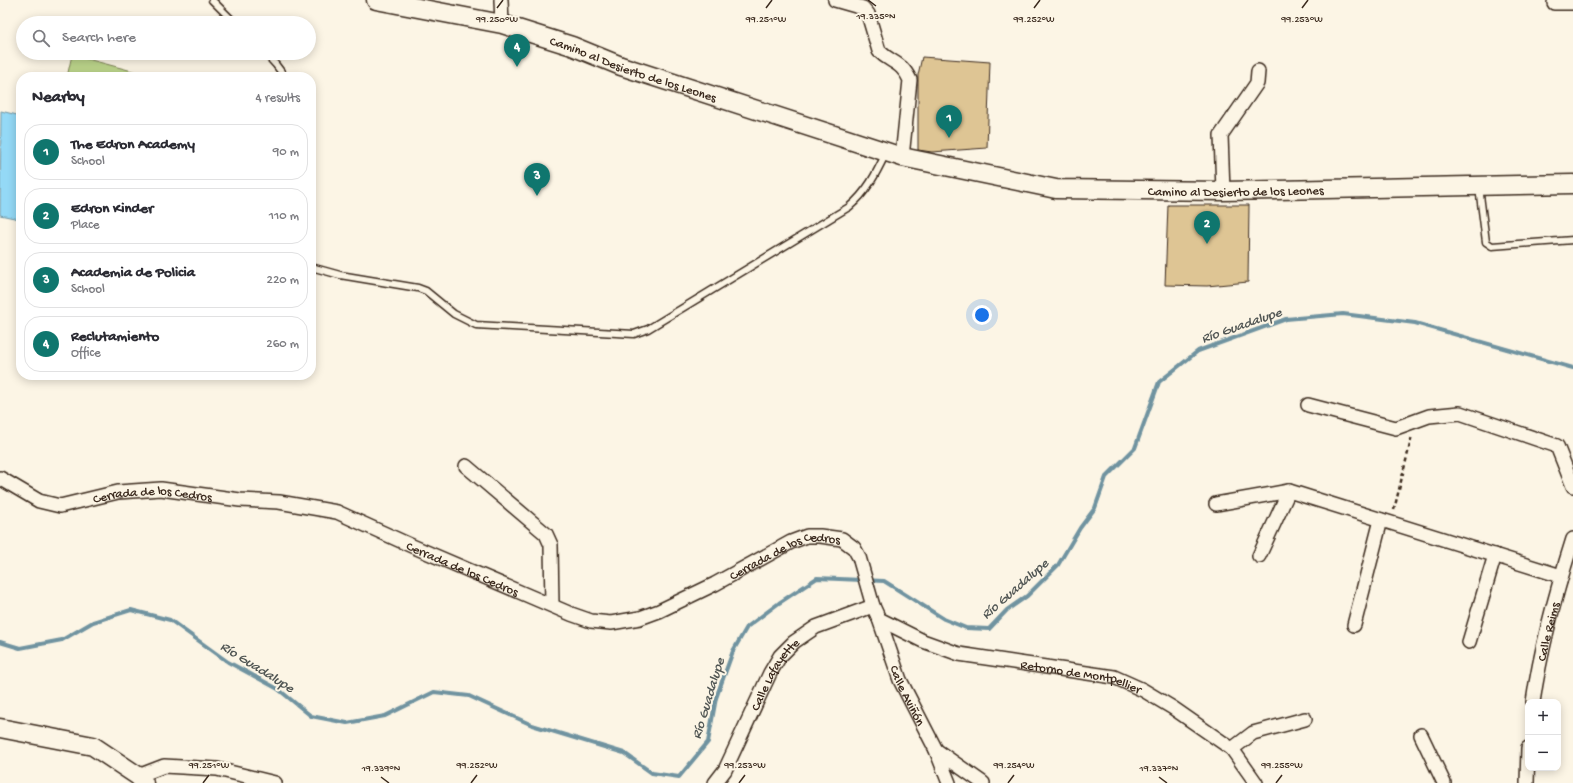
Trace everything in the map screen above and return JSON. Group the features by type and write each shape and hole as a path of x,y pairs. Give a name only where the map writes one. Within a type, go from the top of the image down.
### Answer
{"main road":[{"name":"Camino al Desierto de los Leones","path":"376,0 502,24 572,46 629,68 894,154 1056,189 1223,192 1573,184"},
{"path":"0,728 93,746 141,779"}],"street":[{"path":"501,0 502,24"},
{"path":"835,0 863,8 868,14 879,52 883,56 901,65 910,80 894,154"},
{"path":"1554,3 1573,3"},
{"path":"1223,192 1221,135 1258,83 1258,71"},
{"path":"1308,405 1396,428 1429,416 1460,413 1557,446 1573,486"},
{"path":"466,466 546,534 551,545 552,606"},
{"name":"Cerrada de los Cedros","path":"0,478 39,501 60,506 118,492 161,489 240,500 280,502 337,512 552,606 591,621 611,623 640,618 659,611 715,584 791,542 807,536 842,539 854,548 859,557 872,603"},
{"path":"1259,556 1289,491"},
{"path":"1216,504 1289,491 1561,576"},
{"path":"1354,625 1386,521"},
{"name":"Calle Reims","path":"1533,699 1538,666 1561,576 1573,539"},
{"path":"1469,642 1495,555"},
{"name":"Calle Aviñón","path":"872,603 900,680 936,750 949,783"},
{"name":"Calle Lafayette","path":"715,783 725,770 770,673 780,656 794,642 816,627 872,603"},
{"name":"Retorno de Montpellier","path":"879,619 923,641 959,654 1114,677 1143,690 1173,708 1232,749 1256,783"},
{"path":"1232,749 1254,733 1305,719"},
{"path":"1421,735 1444,783"},
{"path":"936,750 983,783"},
{"path":"141,779 164,766 217,769 275,783"},
{"path":"1527,771 1527,783"}],"lane":[{"path":"212,0 228,16"},
{"path":"271,60 281,72"},
{"path":"316,268 340,275 418,288 426,291 454,314 476,325 634,334 648,329 849,207 860,198 894,154"},
{"path":"1479,186 1486,242 1492,246 1573,240"}],"path":[{"path":"1386,521 1416,421"}],"green space":[{"path":"71,60 91,60 136,72 68,72"}],"water":[{"path":"1,111 16,115 16,218 0,215"}],"building":[{"path":"922,57 990,62 987,148 932,152 918,150 918,75"},
{"path":"1168,205 1249,205 1248,282 1207,286 1165,285"}],"waterway":[{"name":"Río Guadalupe","path":"0,642 20,648 62,640 93,622 131,610 170,620 228,662 278,689 311,716 347,723 385,716 434,692 469,696 532,725 624,753 652,773 679,777 708,742 716,698 733,651 747,627 779,603 817,578 884,581 944,619 966,628 989,629 1007,610 1027,596 1058,565 1080,528 1095,508 1106,477 1135,448 1159,382 1198,351 1286,319 1343,314 1415,323 1573,368"}],"place":[{"name":"Reclutamiento","path":"517,67"},
{"name":"The Edron Academy","path":"949,138"},
{"name":"Academia de Policia","path":"537,196"},
{"name":"Edron Kinder","path":"1207,244"}]}
